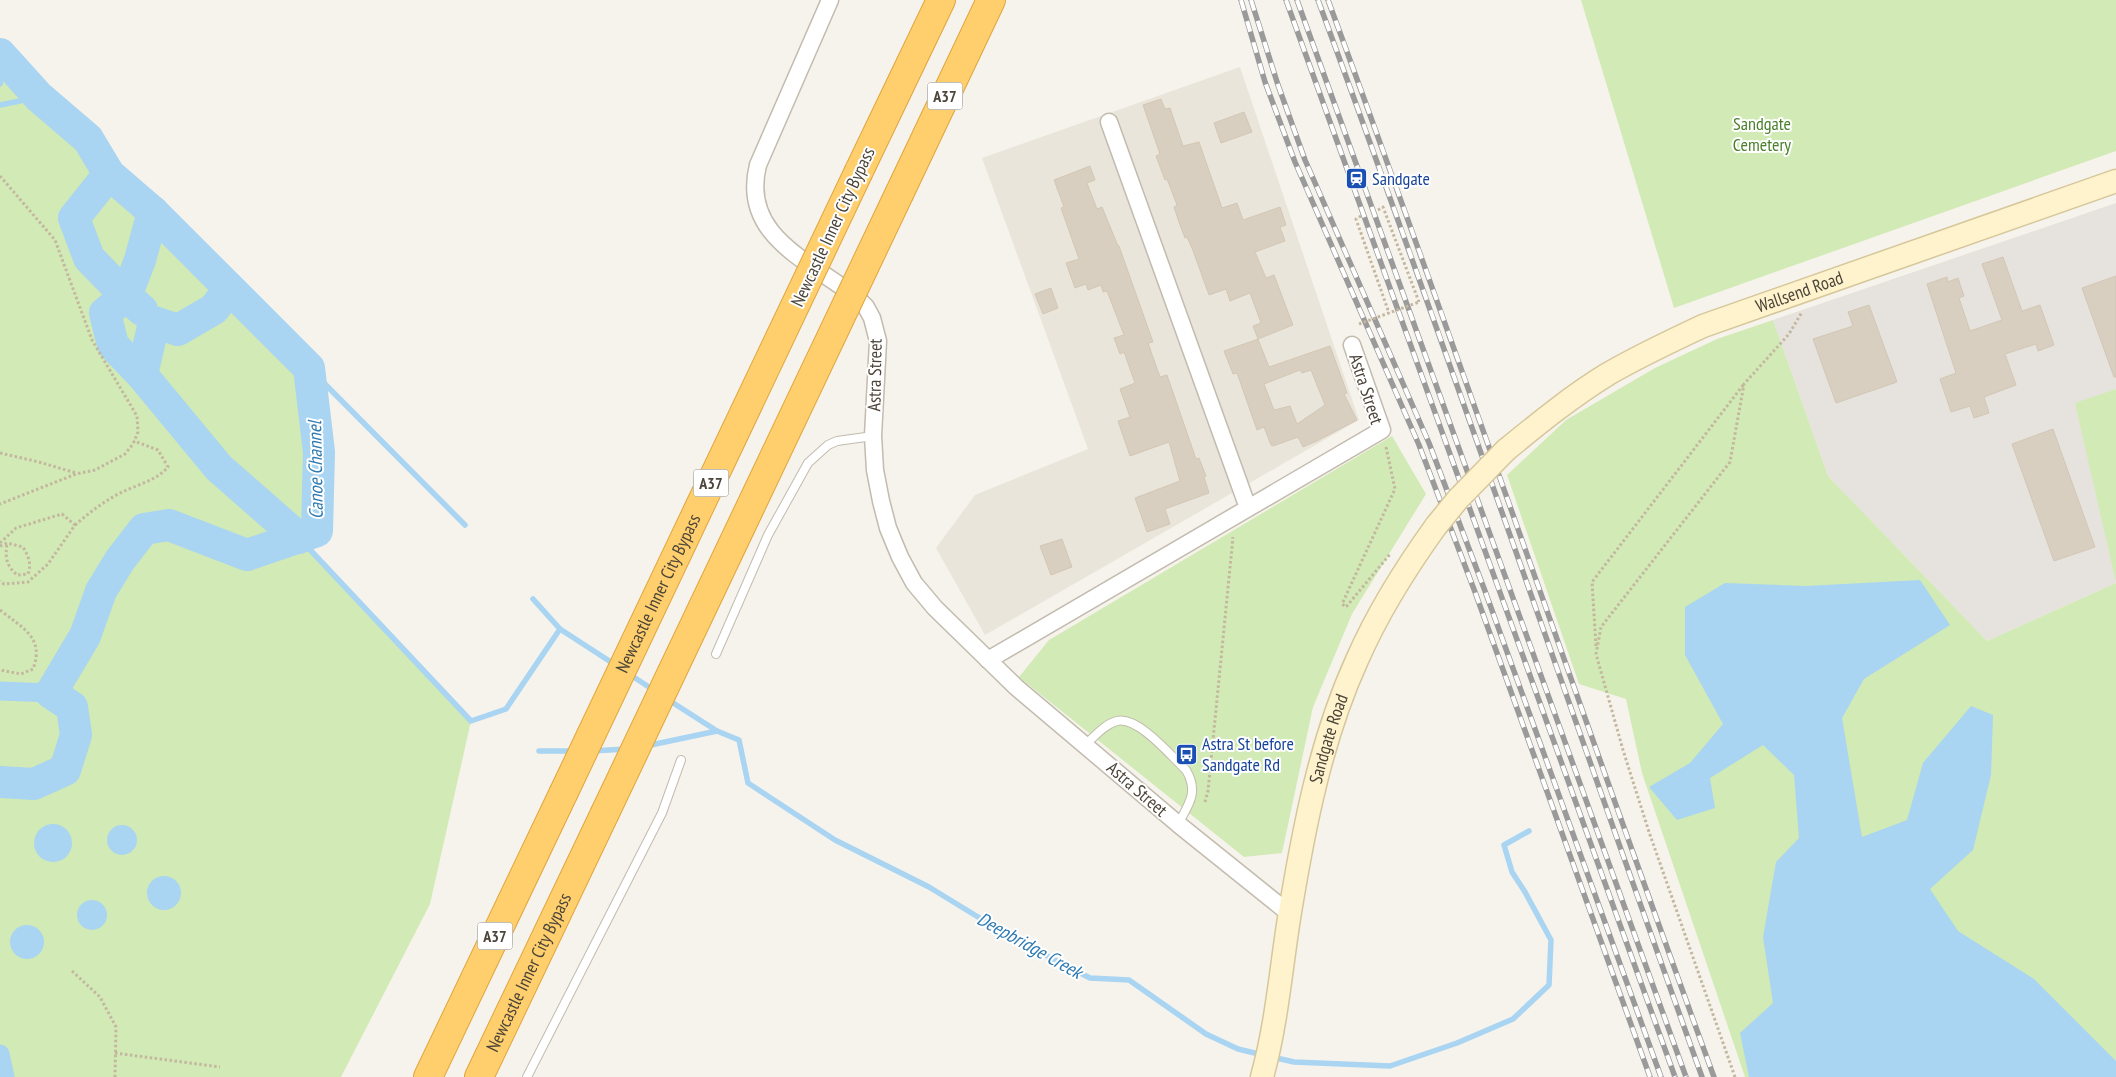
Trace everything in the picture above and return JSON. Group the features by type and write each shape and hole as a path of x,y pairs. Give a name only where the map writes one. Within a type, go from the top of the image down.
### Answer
{"highway":[{"name":"Newcastle Inner City Bypass","path":"428,1077 941,0"},
{"name":"Newcastle Inner City Bypass","path":"479,1077 991,0"}],"main road":[{"name":"Wallsend Road","path":"1506,450 1573,397 1608,374 1703,326 2116,181"},
{"name":"Sandgate Road","path":"1262,1075 1271,1036 1304,834 1327,741 1356,661 1378,616 1403,572 1458,499 1506,450"}],"street":[{"name":"Astra Street","path":"830,0 760,159 755,177 754,191 761,216 776,238 786,248 857,298 866,307 872,318 878,341 873,436 876,470 888,528 900,557 914,583 936,608 1016,687 1086,744 1178,824 1290,914"},
{"path":"1109,122 1241,512"},
{"name":"Astra Street","path":"988,660 1382,430 1352,345"}],"lane":[{"path":"716,654 768,535 808,463 822,449 837,441 873,436"},
{"path":"1086,744 1106,726 1118,720 1125,720 1139,726 1186,770 1190,777 1192,785 1191,801 1178,824"},
{"path":"528,1077 662,813 681,760"}],"path":[{"path":"0,176 55,240 92,340 137,416 138,432 125,454 95,470 76,474 0,504"},
{"path":"1359,324 1419,302 1383,208 1378,210"},
{"path":"1361,216 1356,219 1389,313"},
{"path":"1735,1077 1649,832 1623,750 1596,654 1592,582 1744,384 1789,334 1817,286"},
{"path":"1596,654 1601,626 1730,462 1744,384"},
{"path":"1382,430 1395,488 1342,604 1346,607 1397,546"},
{"path":"0,582 4,584 28,582 48,564 75,525 93,509 118,494 160,475 168,467 158,450 134,441"},
{"path":"0,453 39,462 76,474"},
{"path":"1178,824 1202,807 1208,791 1241,512"},
{"path":"0,545 16,528 62,514 75,525"},
{"path":"0,545 7,543 23,547 30,558 28,574 17,575 9,568 5,559 7,543"},
{"path":"0,610 33,638 38,656 33,669 21,674 0,670"},
{"path":"72,971 100,997 116,1027 115,1077"},
{"path":"115,1053 220,1067"}],"shaded area":[{"path":"1240,67 1359,420 985,635 936,548 975,495 1088,449 982,158"},
{"path":"2116,203 2116,389 2076,404 2116,583 1987,641 1828,476 1773,320"}],"green space":[{"name":"Sandgate Cemetery","path":"1581,0 2116,0 2116,151 1674,308"},
{"path":"0,54 39,97 88,139 109,175 153,212 309,368 319,452 317,531 299,538 471,721 430,904 341,1077 0,1077"},
{"path":"1773,320 1828,476 1987,641 2116,583 2116,1077 1745,1077 1642,773 1626,699 1579,684 1507,475 1566,420 1655,368 1717,339"},
{"path":"2116,389 2116,583 2075,403"},
{"path":"1392,436 1426,494 1352,614 1313,707 1282,853 1244,857 1019,677 1049,640"}],"water":[{"path":"1920,580 1950,625 1864,679 1842,718 1862,837 1907,820 1923,763 1971,706 1993,715 1991,775 1973,850 1930,889 1958,931 2034,979 2116,1061 2116,1077 1749,1077 1740,1033 1773,1003 1763,937 1776,862 1799,838 1794,775 1763,745 1710,778 1715,808 1677,820 1649,787 1690,763 1723,724 1685,655 1685,607 1725,583 1806,586"},
{"path":"53,824 66,830 72,843 66,856 53,862 40,856 34,843 40,830"},
{"path":"122,825 132,830 137,840 132,850 122,855 112,850 107,840 112,830"},
{"path":"164,876 176,881 181,893 176,905 164,910 152,905 147,893 152,881"},
{"path":"92,900 103,904 107,915 103,926 92,930 81,926 77,915 81,904"},
{"path":"27,925 39,930 44,942 39,954 27,959 15,954 10,942 15,930"}],"building":[{"path":"1161,99 1165,109 1170,108 1183,146 1199,142 1222,208 1237,203 1243,220 1280,207 1286,225 1280,227 1285,241 1255,252 1266,278 1274,275 1293,325 1258,339 1253,326 1261,323 1250,293 1230,301 1226,289 1209,295 1192,248 1187,237 1185,238 1180,225 1174,207 1177,205 1156,156 1160,154 1143,105"},
{"path":"1244,112 1252,132 1221,143 1214,123"},
{"path":"1090,166 1095,180 1087,183 1097,209 1102,207 1119,246 1153,342 1148,343 1160,377 1167,375 1196,459 1199,458 1206,476 1204,477 1209,493 1165,509 1170,524 1147,532 1135,498 1180,481 1169,442 1130,456 1118,421 1130,417 1120,389 1135,383 1124,352 1120,354 1114,338 1124,335 1107,291 1103,292 1101,285 1088,290 1086,284 1075,288 1066,263 1079,259 1061,208 1064,207 1054,180"},
{"path":"2003,257 2022,311 2040,305 2054,345 2038,351 2036,344 2005,354 2016,385 1984,397 1989,413 1974,418 1970,406 1951,412 1940,379 1956,373 1927,284 1947,277 1948,282 1958,278 1964,296 1959,298 1970,331 2002,320 1982,264"},
{"path":"2116,276 2116,377 2114,377 2082,288"},
{"path":"1051,288 1058,308 1043,314 1035,294"},
{"path":"1869,305 1897,382 1836,403 1813,339 1853,326 1848,312"},
{"path":"1258,339 1269,367 1330,346 1347,393 1344,394 1357,420 1303,447 1298,437 1273,446 1271,445 1264,427 1257,430 1237,373 1233,374 1224,351","holes":["1300,370 1302,373 1311,370 1325,405 1297,424 1290,406 1274,410 1264,384"]},
{"path":"2053,429 2095,547 2054,561 2012,444"},
{"path":"1062,539 1072,567 1051,575 1040,546"}],"waterway":[{"name":"Canoe Channel","path":"0,54 39,97 88,139 109,174 153,212 309,368 319,452 317,531 247,555 169,525 144,529 120,560 101,591 85,636 51,693 72,707 76,735 65,770 34,784 0,782"},
{"path":"0,84 7,61"},
{"path":"0,105 39,97"},
{"path":"109,174 74,218 89,258 126,296 140,260 153,212"},
{"path":"229,289 214,309 178,330 154,322 142,375 219,468 299,538"},
{"path":"142,310 126,296 105,313 113,345 142,375"},
{"name":"Canoe Channel","path":"309,368 465,525"},
{"path":"299,538 471,721 506,709 560,629 617,666"},
{"path":"533,599 560,629"},
{"path":"629,674 655,691"},
{"name":"Canoe Channel","path":"0,691 51,693"},
{"path":"646,746 717,731 667,699"},
{"name":"Deepbridge Creek","path":"717,731 739,740 748,783 835,840 929,887 1014,939 1090,978 1129,980 1206,1034 1238,1049 1263,1055"},
{"path":"591,751 627,749"},
{"path":"539,751 574,751"},
{"name":"Deepbridge Creek","path":"1272,1057 1294,1062 1390,1066 1457,1043 1513,1019 1549,985 1551,940 1512,872 1504,845 1529,831"},
{"name":"Canoe Channel","path":"0,1054 5,1077"}],"railway":[{"path":"1241,0 1265,82 1295,162 1419,445 1475,592 1650,1077"},
{"path":"1251,0 1278,85 1305,160 1429,443 1485,591 1661,1077"},
{"path":"1286,0 1675,1077"},
{"path":"1297,0 1686,1077"},
{"path":"1318,0 1416,269 1702,1077"},
{"path":"1328,0 1714,1077"}],"place":[{"name":"Sandgate","path":"1356,179"},
{"name":"Astra St before Sandgate Rd","path":"1186,754"}]}
